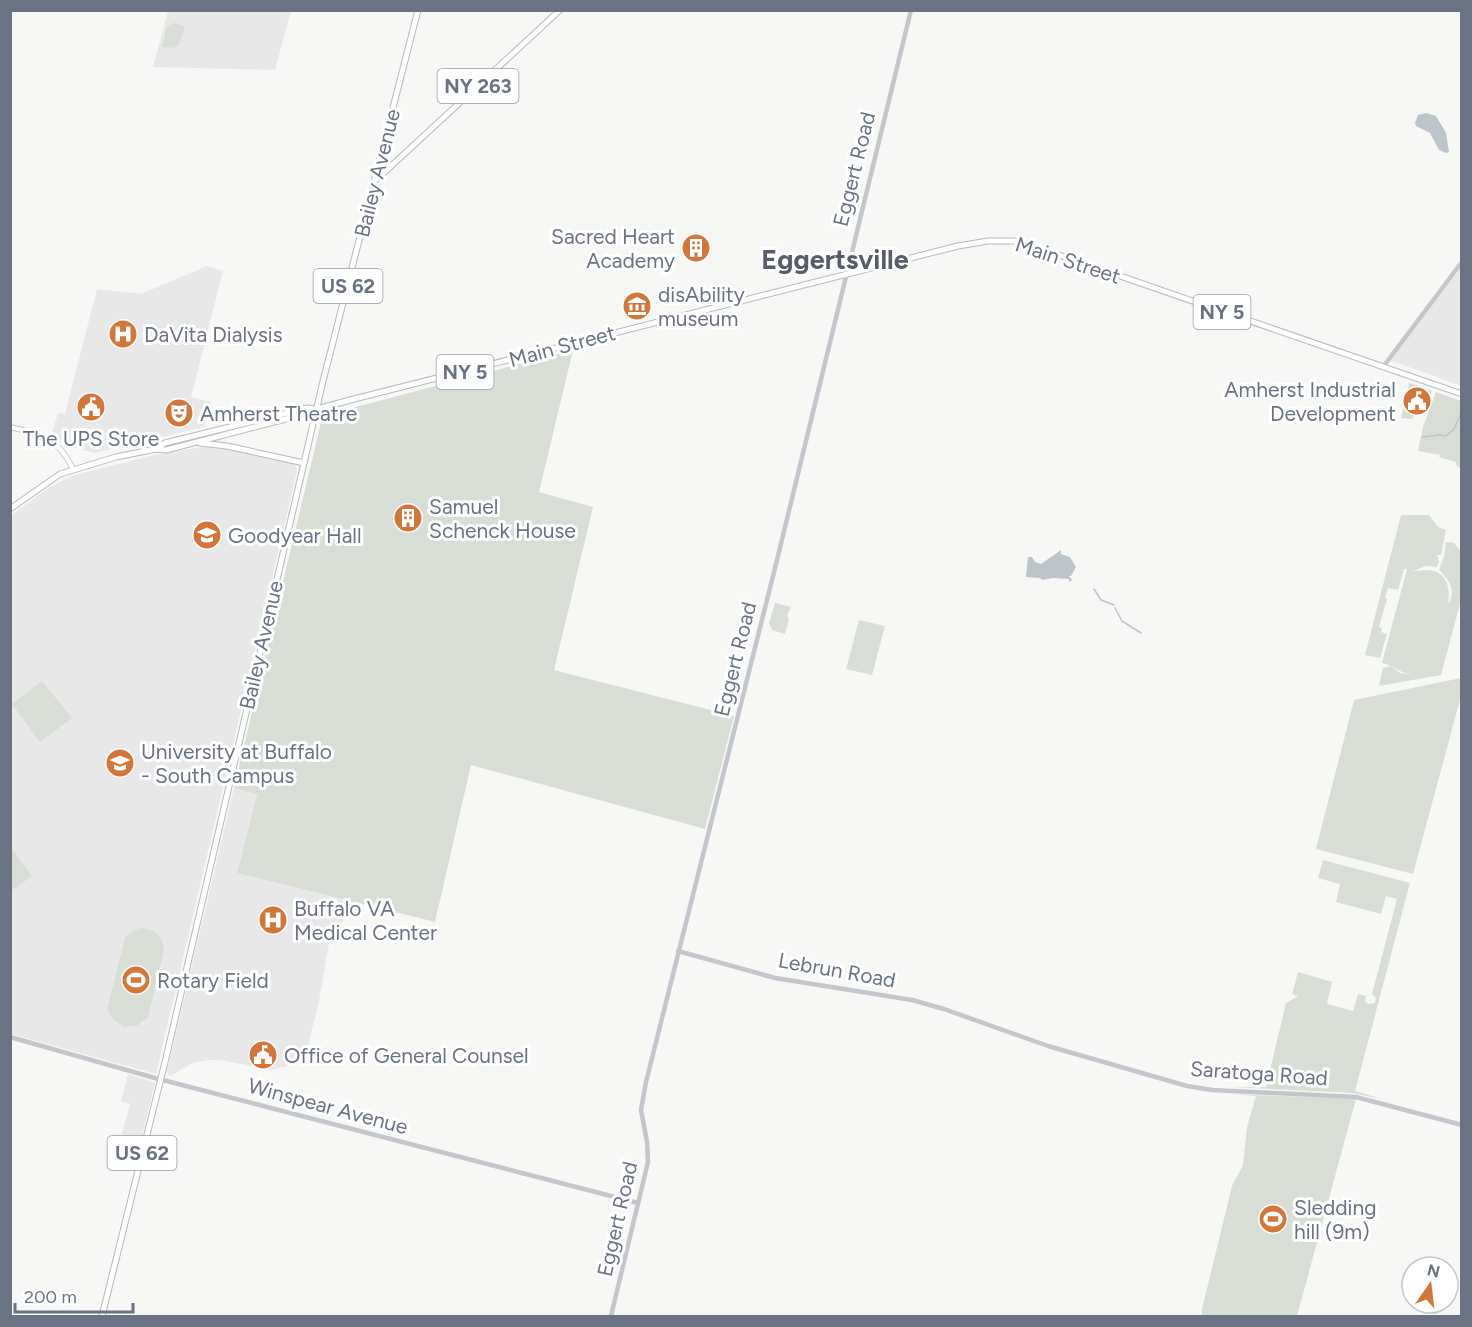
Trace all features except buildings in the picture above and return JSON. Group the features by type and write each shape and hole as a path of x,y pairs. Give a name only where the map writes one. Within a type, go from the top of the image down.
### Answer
{"main road":[{"name":"Bailey Avenue","path":"102,1317 160,1079 316,409 418,10"},
{"name":"NY 263","path":"375,181 560,10"},
{"path":"381,157 387,164 396,162"},
{"name":"Main Street","path":"10,509 47,482 73,469 116,457 156,449 166,450 305,414 316,409 958,246 988,241 1014,241 1461,394"},
{"name":"Main Street","path":"156,449 165,443 262,418 307,408 316,409"},
{"path":"10,427 40,434 53,441 62,449 73,469"},
{"path":"194,443 227,446 304,463"}],"street":[{"name":"Eggert Road","path":"611,1317 648,1153 642,1121 642,1098 911,10"},
{"path":"1383,367 1461,261"},
{"name":"Lebrun Road","path":"678,951 775,978 903,998 944,1009 988,1026"},
{"name":"Saratoga Road","path":"988,1026 1066,1052 1201,1089 1356,1097 1461,1125"},
{"name":"Winspear Avenue","path":"10,1037 160,1079 638,1203"}],"shaded area":[{"path":"168,11 291,11 275,70 153,67"},
{"path":"174,23 185,26 179,45 173,48 162,47 167,26"},
{"path":"1426,113 1436,116 1446,133 1449,152 1439,150 1430,133 1416,126 1418,115"},
{"path":"207,266 223,271 191,397 211,402 204,427 94,453 65,445 51,436 58,413 65,414 97,289 141,294"},
{"path":"1461,268 1461,386 1390,360"},
{"path":"573,350 539,492 593,507 554,670 734,716 705,829 471,765 435,922 237,873 257,794 234,788 322,418 325,415"},
{"path":"1408,384 1432,391 1427,407 1418,408 1412,419 1401,418"},
{"path":"1436,392 1461,401 1461,469 1456,462 1439,457 1440,455 1418,451 1423,427"},
{"name":"University at Buffalo - South Campus","path":"206,446 221,447 291,463 295,465 297,471 156,1074 11,1034 10,516 47,489 71,476 150,456"},
{"path":"1401,515 1429,515 1438,527 1446,530 1441,555 1437,555 1439,562 1437,567 1426,566 1413,571 1428,570 1440,574 1448,587 1448,604 1452,595 1451,586 1439,570 1446,542 1454,543 1461,552 1461,600 1441,675 1379,686 1383,668 1391,666 1382,663 1407,569 1404,569 1398,590 1388,588 1379,627 1382,628 1381,632 1387,634 1380,658 1365,655"},
{"path":"1061,550 1061,554 1070,557 1076,567 1069,576 1072,580 1069,582 1069,579 1042,580 1026,577 1028,557 1032,557 1035,562 1041,564"},
{"path":"775,603 791,607 787,616 789,619 785,634 772,630 769,623"},
{"path":"859,620 885,626 872,675 846,669"},
{"path":"1461,678 1461,696 1413,874 1316,849 1354,700"},
{"path":"42,681 72,718 40,742 12,704"},
{"name":"Buffalo VA Medical Center","path":"234,788 257,793 237,873 357,903 330,937 319,1001 307,1049 300,1057 287,1066 271,1070 221,1060 209,1060 193,1063 170,1076 167,1071"},
{"path":"11,847 32,876 11,891"},
{"path":"1323,860 1410,883 1355,1091 1385,1100 1353,1093 1231,1087 1266,1087 1286,1003 1298,996 1292,994 1298,972 1332,982 1327,1004 1353,1011 1358,994 1366,996 1365,1001 1368,1004 1375,1003 1376,998 1372,994 1397,899 1386,896 1381,914 1336,902 1340,884 1318,878"},
{"name":"Rotary Field","path":"139,928 149,929 156,933 164,950 148,1017 138,1025 125,1027 113,1019 107,1010 125,937"},
{"path":"128,1074 155,1083 142,1137 139,1140 122,1134 130,1104 121,1101"},
{"path":"1229,1094 1356,1099 1297,1316 1202,1316 1232,1186 1243,1165 1247,1127 1256,1096"}],"waterway":[{"path":"1423,437 1446,436 1454,429 1462,411"},
{"path":"1094,589 1101,600 1114,605"},
{"path":"1115,608 1122,621 1141,633"}],"place":[{"name":"Sacred Heart Academy","path":"696,248"},
{"name":"disAbility museum","path":"637,306"},
{"name":"DaVita Dialysis","path":"123,334"},
{"name":"Amherst Industrial Development","path":"1417,401"},
{"name":"The UPS Store","path":"91,407"},
{"name":"Amherst Theatre","path":"179,413"},
{"name":"Samuel Schenck House","path":"408,518"},
{"name":"Goodyear Hall","path":"207,535"},
{"name":"University at Buffalo - South Campus","path":"120,763"},
{"name":"Buffalo VA Medical Center","path":"273,920"},
{"name":"Rotary Field","path":"136,980"},
{"name":"Office of General Counsel","path":"263,1055"},
{"name":"Sledding hill (9m)","path":"1273,1219"}],"district":[{"name":"Eggertsville","path":"835,259"}]}
